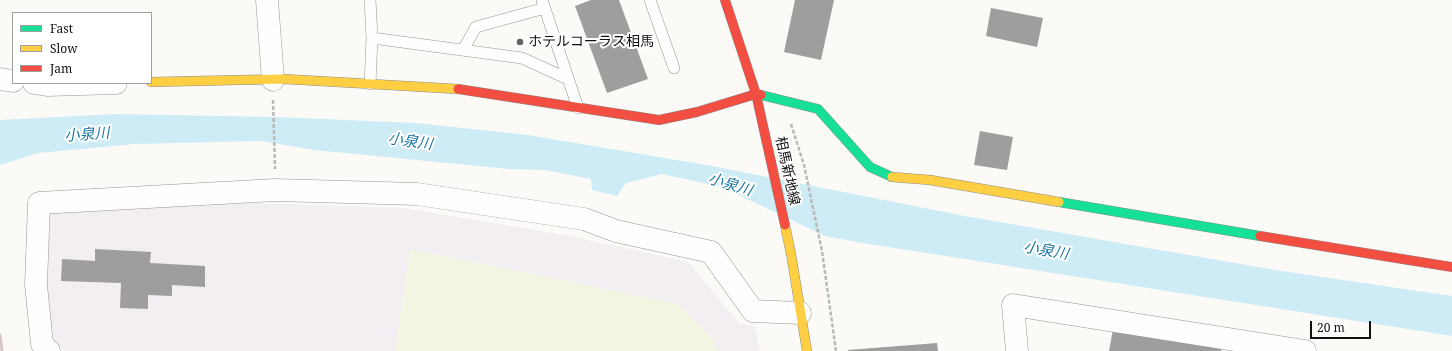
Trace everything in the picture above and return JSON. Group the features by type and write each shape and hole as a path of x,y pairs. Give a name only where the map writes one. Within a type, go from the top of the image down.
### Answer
{"street":[{"path":"267,0 273,80"},
{"name":"相馬新地線","path":"725,0 756,94 791,254 807,351"},
{"path":"0,79 12,81"},
{"path":"152,82 273,80 453,88 659,120 697,112 756,94 818,109 870,168 892,177 930,180 1346,251 1452,267"},
{"path":"49,351 42,344 36,285 39,203 275,190 417,194 584,219 616,231 711,252 753,311 800,313"},
{"path":"1016,351 1013,305 1305,351"}],"lane":[{"path":"370,0 372,38 370,84"},
{"path":"650,0 674,68"},
{"path":"463,50 476,27 543,4 578,108"},
{"path":"372,38 522,58 568,79"}],"path":[{"path":"273,80 275,190"},
{"path":"783,100 804,166 822,251 836,351"}],"shaded area":[{"path":"261,203 403,208 570,236 688,262 739,323 755,327 760,351 66,351 56,342 51,324 47,277 50,213 55,207"}],"green space":[{"path":"410,249 677,304 712,338 718,351 395,351"}],"water":[{"name":"小泉川","path":"116,114 275,117 416,123 528,135 707,165 965,216 1275,270 1452,296 1452,336 825,236 722,187 662,174 626,183 617,196 592,190 591,179 545,170 509,169 314,150 262,141 135,144 38,153 0,165 0,120"}],"building":[{"path":"591,0 619,0 648,79 607,93 575,6"},
{"path":"795,0 834,0 821,60 784,52"},
{"path":"991,8 1043,18 1037,47 986,36"},
{"path":"980,131 1013,137 1007,170 974,165"},
{"path":"95,249 151,252 150,263 205,266 205,287 172,285 172,296 148,295 148,309 120,308 121,283 61,281 62,259 95,261"},
{"path":"1113,329 1222,347 1221,351 1109,351"},
{"path":"937,343 938,351 848,351 848,350"}],"railway":[{"path":"0,335 2,351"}],"traffic: fast":[{"path":"761,95 818,109 870,167 892,177"},
{"path":"1059,202 1260,236"}],"traffic: slow":[{"path":"152,82 284,79 458,89"},
{"path":"892,177 930,180 1059,202"},
{"path":"785,225 807,351"}],"traffic: jam":[{"path":"725,0 756,94 785,225"},
{"path":"458,89 659,120 697,112 756,94 761,95"},
{"path":"1260,236 1452,267"}],"place":[{"name":"ホテルコーラス相馬","path":"520,42"}]}
